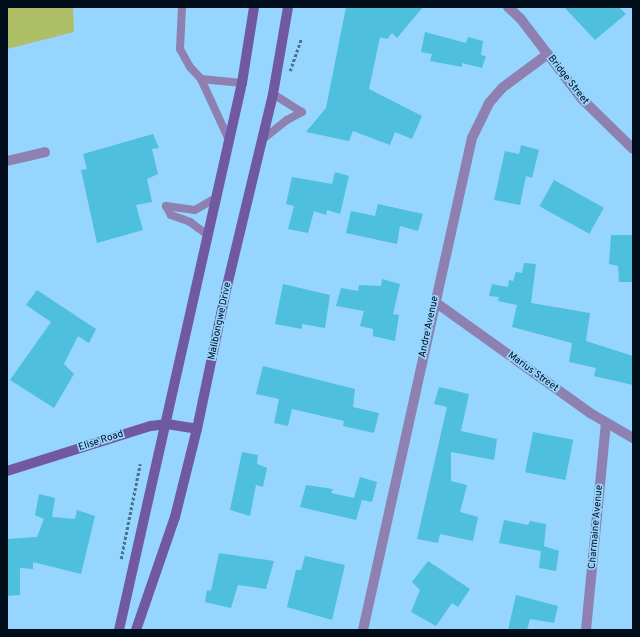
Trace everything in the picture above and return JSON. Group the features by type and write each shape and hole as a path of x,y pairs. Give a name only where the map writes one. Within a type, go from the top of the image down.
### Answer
{"main road":[{"path":"119,630 167,424 242,83 254,7"},
{"name":"Malibongwe Drive","path":"136,630 175,517 197,429 226,290 273,94 288,7"},
{"name":"Elise Road","path":"7,471 126,432 167,424 197,429"}],"street":[{"name":"Bridge Street","path":"508,7 520,18 582,99 633,149"},
{"name":"Andre Avenue","path":"363,630 434,302 472,138 480,119 502,88 548,54"},
{"path":"7,161 45,152"},
{"name":"Marius Street","path":"434,302 606,424 633,438"},
{"name":"Charmaine Avenue","path":"586,630 606,424"}],"lane":[{"path":"182,7 180,49 190,68 201,79 229,140"},
{"path":"201,79 242,83"},
{"path":"262,140 287,120 302,112 273,94"},
{"path":"208,235 190,222 171,215 166,206 195,210 216,198"}],"path":[{"path":"290,72 301,39"},
{"path":"120,563 140,464"}],"green space":[{"path":"7,7 73,7 74,32 7,49"}],"building":[{"path":"346,7 423,7 397,38 392,33 387,39 380,37 369,89 422,116 412,139 395,132 390,145 353,131 349,141 306,132 326,108"},
{"path":"564,7 619,7 626,14 595,40"},
{"path":"425,32 466,43 468,37 483,41 481,55 486,56 482,68 462,63 462,67 430,61 432,54 421,52"},
{"path":"153,134 159,148 152,149 158,174 147,179 152,202 136,205 143,230 97,243 81,170 87,169 83,154"},
{"path":"521,145 539,150 532,178 526,176 520,205 494,200 505,151 519,154"},
{"path":"335,172 349,176 340,214 327,210 326,215 314,211 308,233 288,229 294,206 286,204 292,177 332,184"},
{"path":"554,180 604,208 589,234 539,206"},
{"path":"378,204 423,214 418,231 400,226 397,244 346,233 351,211 375,216"},
{"path":"611,235 633,235 633,282 619,282 618,266 609,264"},
{"path":"524,263 536,264 531,303 590,313 586,341 633,356 633,385 594,376 596,368 569,362 572,343 512,327 517,305 498,301 499,297 489,296 492,284 508,287 509,280 513,281 516,272 522,273"},
{"path":"382,279 400,284 393,314 399,315 395,341 373,336 373,329 360,326 364,311 336,306 341,288 358,291 359,285 381,286"},
{"path":"283,284 330,295 325,328 302,324 302,329 275,324"},
{"path":"37,290 96,329 89,343 78,336 64,364 74,374 54,408 10,380 51,322 26,305"},
{"path":"263,366 355,389 353,407 379,413 374,433 343,426 344,421 292,409 288,426 274,423 279,399 256,394"},
{"path":"439,387 469,394 461,431 497,439 494,460 451,452 451,481 467,485 460,512 478,517 473,541 440,534 438,543 417,539 447,407 434,404"},
{"path":"533,432 573,440 565,480 525,472"},
{"path":"242,452 258,455 257,464 267,468 263,487 256,485 250,516 230,510"},
{"path":"360,477 377,482 372,502 362,500 356,520 300,507 306,485 333,489 331,493 354,498"},
{"path":"39,494 55,498 52,517 75,519 77,510 95,516 81,574 33,562 33,569 20,568 20,595 7,596 7,539 37,537 44,519 35,515"},
{"path":"504,520 528,525 530,521 546,524 544,546 559,551 556,571 539,568 541,551 499,543"},
{"path":"219,553 274,561 266,589 238,585 231,608 205,602 207,590 211,591"},
{"path":"305,556 345,565 332,620 287,607 296,570 301,570"},
{"path":"428,561 470,589 458,607 452,603 436,626 411,612 420,590 412,582"},
{"path":"516,595 558,606 554,623 530,619 527,630 508,630"}]}
